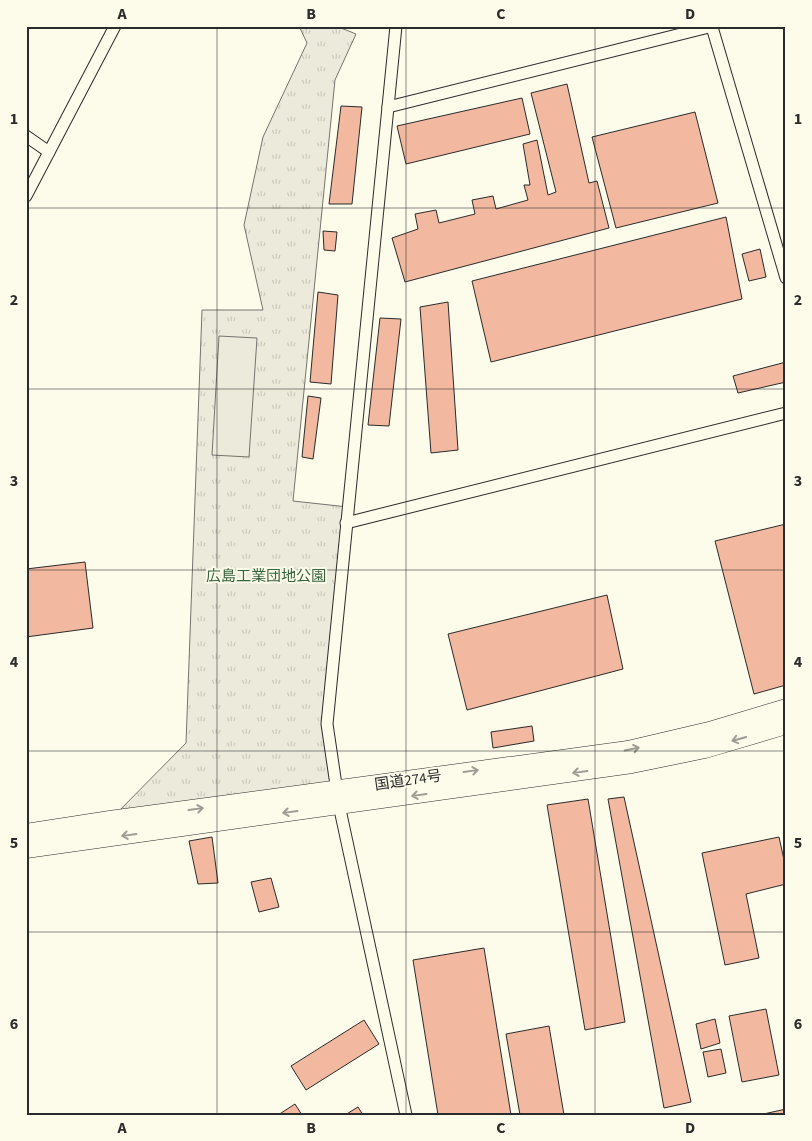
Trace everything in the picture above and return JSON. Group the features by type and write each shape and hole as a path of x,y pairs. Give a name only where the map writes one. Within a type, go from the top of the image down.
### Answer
{"highway":[{"name":"国道274号","path":"26,849 628,750 709,731 786,708"},
{"name":"国道274号","path":"26,832 110,820 337,798 632,764 705,748 786,725"}],"street":[{"path":"26,196 115,26"},
{"path":"396,26 327,724 337,798 406,1115"},
{"path":"388,107 712,26 786,278"},
{"path":"26,136 49,152"},
{"path":"346,524 786,413"}],"green space":[{"name":"広島工業団地公園","path":"299,26 336,26 356,34 335,80 293,501 348,507 327,724 336,790 110,820 186,743 202,310 263,310 244,225 263,137 307,43"},
{"path":"219,336 257,338 249,457 212,455"}],"building":[{"path":"567,84 589,183 597,181 609,228 405,282 392,238 418,229 415,214 436,210 439,223 475,214 472,200 493,196 496,209 528,200 524,185 530,185 523,144 537,140 548,195 556,192 531,93"},
{"path":"522,98 530,134 406,164 397,126"},
{"path":"341,106 362,107 352,204 329,204"},
{"path":"695,112 718,203 616,228 592,137"},
{"path":"726,217 742,299 491,362 472,281"},
{"path":"323,231 337,232 335,251 324,250"},
{"path":"760,249 766,277 749,281 742,254"},
{"path":"318,292 338,295 331,384 310,382"},
{"path":"448,302 458,450 431,453 420,307"},
{"path":"380,318 401,319 389,426 368,425"},
{"path":"786,362 786,382 738,393 733,376"},
{"path":"308,396 321,398 313,459 302,457"},
{"path":"786,524 786,685 754,694 715,541"},
{"path":"85,562 93,628 26,637 26,569"},
{"path":"607,595 623,669 467,710 448,634"},
{"path":"532,726 534,741 493,748 491,732"},
{"path":"624,797 691,1102 664,1108 608,799"},
{"path":"588,799 625,1022 585,1030 547,805"},
{"path":"212,837 218,883 198,884 189,841"},
{"path":"779,837 786,869 786,884 746,894 759,958 725,965 702,853"},
{"path":"271,878 279,907 259,912 251,882"},
{"path":"484,948 511,1115 438,1115 413,960"},
{"path":"766,1009 779,1075 742,1082 729,1016"},
{"path":"715,1019 720,1043 701,1049 696,1024"},
{"path":"364,1020 379,1044 306,1090 291,1066"},
{"path":"549,1026 564,1115 520,1115 506,1034"},
{"path":"721,1049 726,1073 708,1077 703,1052"},
{"path":"295,1104 302,1115 278,1115"},
{"path":"358,1107 363,1115 345,1115"},
{"path":"786,1109 786,1115 759,1115"}]}
